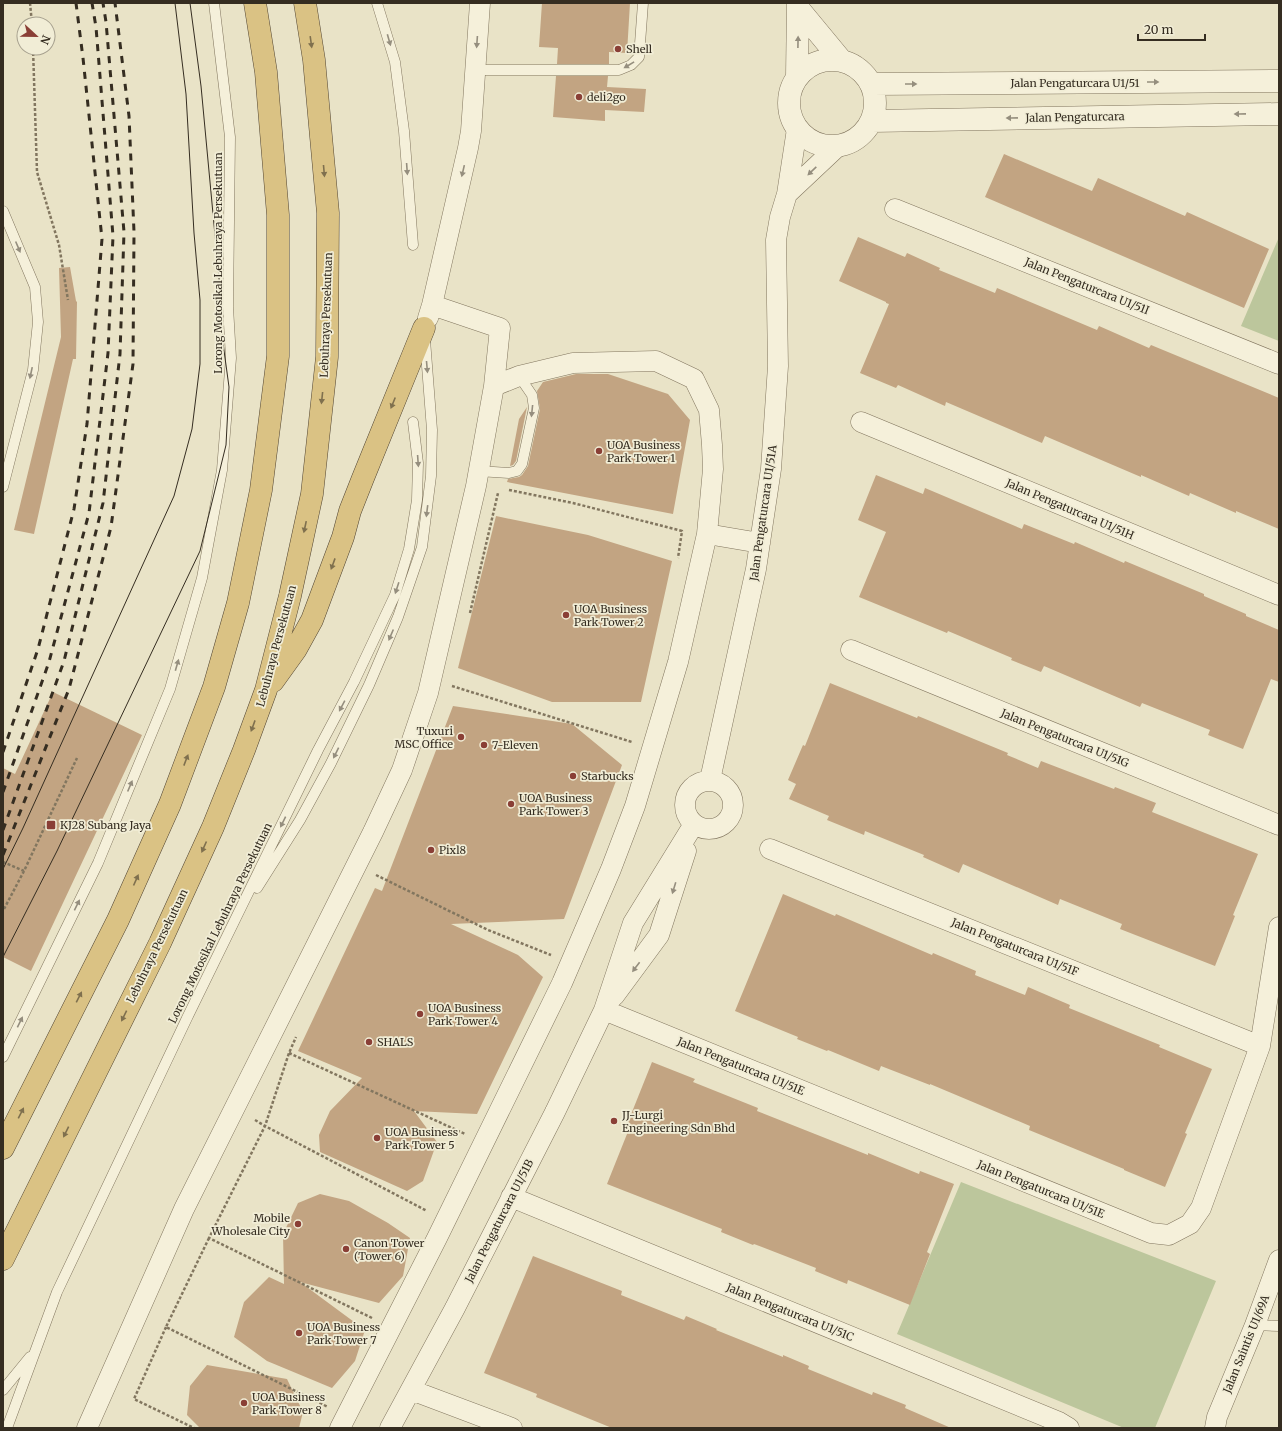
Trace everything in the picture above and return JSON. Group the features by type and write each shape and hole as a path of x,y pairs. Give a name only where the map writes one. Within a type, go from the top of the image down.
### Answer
{"highway":[{"path":"3,1148 118,920 170,804 214,687 238,603 260,490 278,356 278,215 266,72 255,3"},
{"name":"Lebuhraya Persekutuan","path":"3,1259 160,943 213,827 266,690 290,596 312,494 327,357 328,213 314,60 305,3"},
{"path":"266,690 296,649 312,620 343,537 350,511 424,328"}],"street":[{"path":"424,328 432,305 468,148 471,130 480,3"},
{"path":"798,5 841,60"},
{"path":"797,78 798,5"},
{"path":"827,60 841,60 854,65 864,73 872,84 875,96 875,109 872,121 858,138 848,144 837,147 815,143 805,138 797,130 789,109 789,98 792,87 797,78 805,69 814,64 827,60"},
{"name":"Jalan Pengaturcara U1/51","path":"872,84 1279,81"},
{"name":"Jalan Pengaturcara","path":"872,121 1279,114"},
{"name":"Jalan Pengaturcara U1/51A","path":"710,780 756,569 771,469 778,366 776,240 780,217 787,194 797,130"},
{"path":"787,194 837,147"},
{"name":"Jalan Pengaturcara U1/51I","path":"895,209 1279,364"},
{"path":"86,1428 184,1209 328,923 402,770 428,693 478,471 494,386 500,328 432,305"},
{"path":"343,1421 446,1220 560,988 611,869 635,806 678,662 707,534 713,469 712,445 709,410 694,379 656,361 573,363 519,376 494,386"},
{"name":"Jalan Pengaturcara U1/51H","path":"861,422 1279,595"},
{"path":"707,534 760,543"},
{"name":"Jalan Pengaturcara U1/51G","path":"851,650 1279,825"},
{"path":"710,780 718,781 730,791 733,799 734,808 731,816 726,823 719,828 710,830 694,824 689,819 686,812 686,797 695,784 710,780"},
{"name":"Jalan Pengaturcara U1/51B","path":"604,1010 659,935 694,824"},
{"name":"Jalan Pengaturcara U1/51B","path":"390,1428 455,1308 555,1112 604,1010 633,923 694,824"},
{"name":"Jalan Pengaturcara U1/51F","path":"770,849 1260,1046"},
{"name":"Jalan Pengaturcara U1/51E","path":"604,1010 1151,1234 1169,1234 1190,1224 1201,1208 1260,1046 1279,927"},
{"name":"Jalan Pengaturcara U1/51C","path":"511,1197 1059,1422 1069,1428"},
{"name":"Jalan Saintis U1/69A","path":"1215,1428 1218,1416 1255,1325 1279,1260"},
{"path":"411,1390 512,1428"}],"lane":[{"name":"Lorong Motosikal Lebuhraya Persekutuan","path":"3,1057 104,849 170,689 202,578 222,470 231,358 228,307 230,137 214,3"},
{"path":"378,3 395,62 404,131 413,245"},
{"path":"475,70 619,70 631,65 639,57 643,3"},
{"path":"3,211 34,287 38,322 32,370 3,487"},
{"path":"231,929 300,820 331,763 396,623 422,547 431,476 432,430 424,328"},
{"path":"478,471 509,473 517,471 522,464 534,408 532,395 519,376"},
{"name":"Lorong Motosikal Lebuhraya Persekutuan","path":"7,1428 57,1292 231,929 318,750 354,682 395,595 409,549 417,500 418,463 413,422"},
{"path":"1255,1325 1279,1326"},
{"path":"3,1390 35,1351"}],"path":[{"path":"30,3 31,16"},
{"path":"33,56 37,172 59,245 68,300"},
{"path":"470,614 499,489"},
{"path":"507,490 573,503 682,531 678,559"},
{"path":"453,679 451,686 637,744"},
{"path":"4,909 24,871 77,758"},
{"path":"3,862 24,871"},
{"path":"372,881 375,874 488,930 570,964"},
{"path":"194,1428 134,1399 209,1238 265,1126 289,1054 297,1035"},
{"path":"289,1054 466,1135"},
{"path":"255,1120 446,1220"},
{"path":"209,1238 392,1327"},
{"path":"166,1328 343,1421"}],"green space":[{"path":"1279,237 1279,341 1241,326"},
{"path":"961,1182 1216,1281 1155,1428 1124,1428 897,1334"}],"building":[{"path":"542,3 630,3 627,53 609,52 609,64 557,64 558,48 539,47"},
{"path":"556,76 608,76 607,87 646,89 644,112 605,110 605,121 553,117"},
{"path":"1004,154 1092,191 1098,178 1185,216 1187,212 1269,249 1244,308 985,197"},
{"path":"858,237 905,257 907,253 940,268 939,270 995,293 997,288 1097,330 1099,326 1149,348 1151,345 1279,398 1279,529 1236,511 1236,513 1190,493 1189,496 1141,475 1141,477 1045,436 1042,443 946,402 945,406 898,385 896,388 860,373 889,304 839,281"},
{"path":"70,267 77,302 76,359 73,359 34,534 14,530 61,337 59,268"},
{"name":"UOA Business Park Tower 1","path":"576,374 608,374 668,394 690,420 673,514 507,482 508,479 522,475 528,466 540,409 537,391 543,382"},
{"path":"527,407 516,461 510,466 519,419"},
{"path":"876,475 923,494 925,488 1022,529 1024,524 1074,544 1075,542 1124,563 1125,561 1204,594 1204,596 1279,630 1279,682 1271,679 1243,749 1208,735 1210,730 1142,703 1140,707 1044,666 1041,672 948,631 947,633 859,597 886,532 858,520"},
{"name":"UOA Business Park Tower 2","path":"496,516 588,535 672,561 641,702 552,702 458,668"},
{"path":"830,683 917,718 918,716 1008,753 1007,755 1038,768 1041,761 1114,789 1115,787 1156,803 1152,812 1258,854 1233,915 1235,916 1215,966 1120,929 1122,924 1060,899 1058,905 963,864 959,873 923,857 924,855 865,831 864,835 827,820 829,816 789,799 796,784 788,780 803,745 805,746"},
{"name":"KJ28 Subang Jaya","path":"53,692 142,735 31,971 3,957 3,768 15,774"},
{"path":"453,706 572,724 622,765 564,919 451,924 518,955 543,977 477,1114 414,1111 437,1142 423,1181 407,1191 320,1152 319,1135 330,1111 362,1078 298,1051 375,888 382,891"},
{"path":"783,894 835,916 836,914 932,955 933,953 976,971 975,975 1025,995 1028,987 1070,1005 1069,1008 1160,1045 1159,1047 1212,1069 1185,1133 1187,1134 1165,1187 1029,1130 1030,1126 930,1084 881,1066 879,1071 797,1039 798,1037 735,1011"},
{"path":"652,1062 695,1079 693,1082 758,1108 757,1111 919,1174 920,1171 954,1184 927,1252 930,1254 910,1305 848,1280 847,1284 815,1271 816,1268 754,1244 753,1245 721,1232 722,1229 607,1184 631,1124 628,1122"},
{"path":"320,1194 349,1201 388,1223 410,1238 403,1276 379,1303 300,1282 365,1330 355,1361 332,1388 267,1361 234,1337 244,1302 269,1277 284,1284 283,1234 298,1203"},
{"path":"533,1256 622,1291 621,1295 684,1320 686,1316 717,1329 716,1330 809,1366 808,1369 872,1395 873,1392 906,1405 905,1408 951,1428 612,1428 536,1397 537,1394 484,1373"},
{"name":"UOA Business Park Tower 8","path":"207,1365 287,1379 303,1412 299,1428 200,1428 187,1415 190,1386"}],"tram line":[{"path":"3,869 174,496 192,429 200,364 200,300 194,233 186,94 175,3"},
{"path":"3,957 57,851 200,551 226,445 229,387 223,343 219,278 201,86 190,3"}],"railway":[{"path":"3,752 38,649 74,509 87,424 102,239 76,3"},
{"path":"3,792 49,662 89,513 108,353 113,236 96,27 92,3"},
{"path":"3,830 64,661 103,503 120,354 124,232 106,22 103,3"},
{"path":"3,855 69,689 111,527 133,364 134,232 129,116 115,3"}],"place":[{"name":"Shell","path":"618,49"},
{"name":"deli2go","path":"579,97"},
{"name":"UOA Business Park Tower 1","path":"599,451"},
{"name":"UOA Business Park Tower 2","path":"566,615"},
{"name":"Tuxuri MSC Office","path":"461,737"},
{"name":"7-Eleven","path":"484,745"},
{"name":"Starbucks","path":"573,776"},
{"name":"UOA Business Park Tower 3","path":"511,804"},
{"name":"KJ28 Subang Jaya","path":"51,825"},
{"name":"Pixl8","path":"431,850"},
{"name":"UOA Business Park Tower 4","path":"420,1014"},
{"name":"SHALS","path":"369,1042"},
{"name":"JJ-Lurgi Engineering Sdn Bhd","path":"614,1121"},
{"name":"UOA Business Park Tower 5","path":"377,1138"},
{"name":"Mobile Wholesale City","path":"298,1224"},
{"name":"Canon Tower (Tower 6)","path":"346,1249"},
{"name":"UOA Business Park Tower 7","path":"299,1333"},
{"name":"UOA Business Park Tower 8","path":"244,1403"}]}
